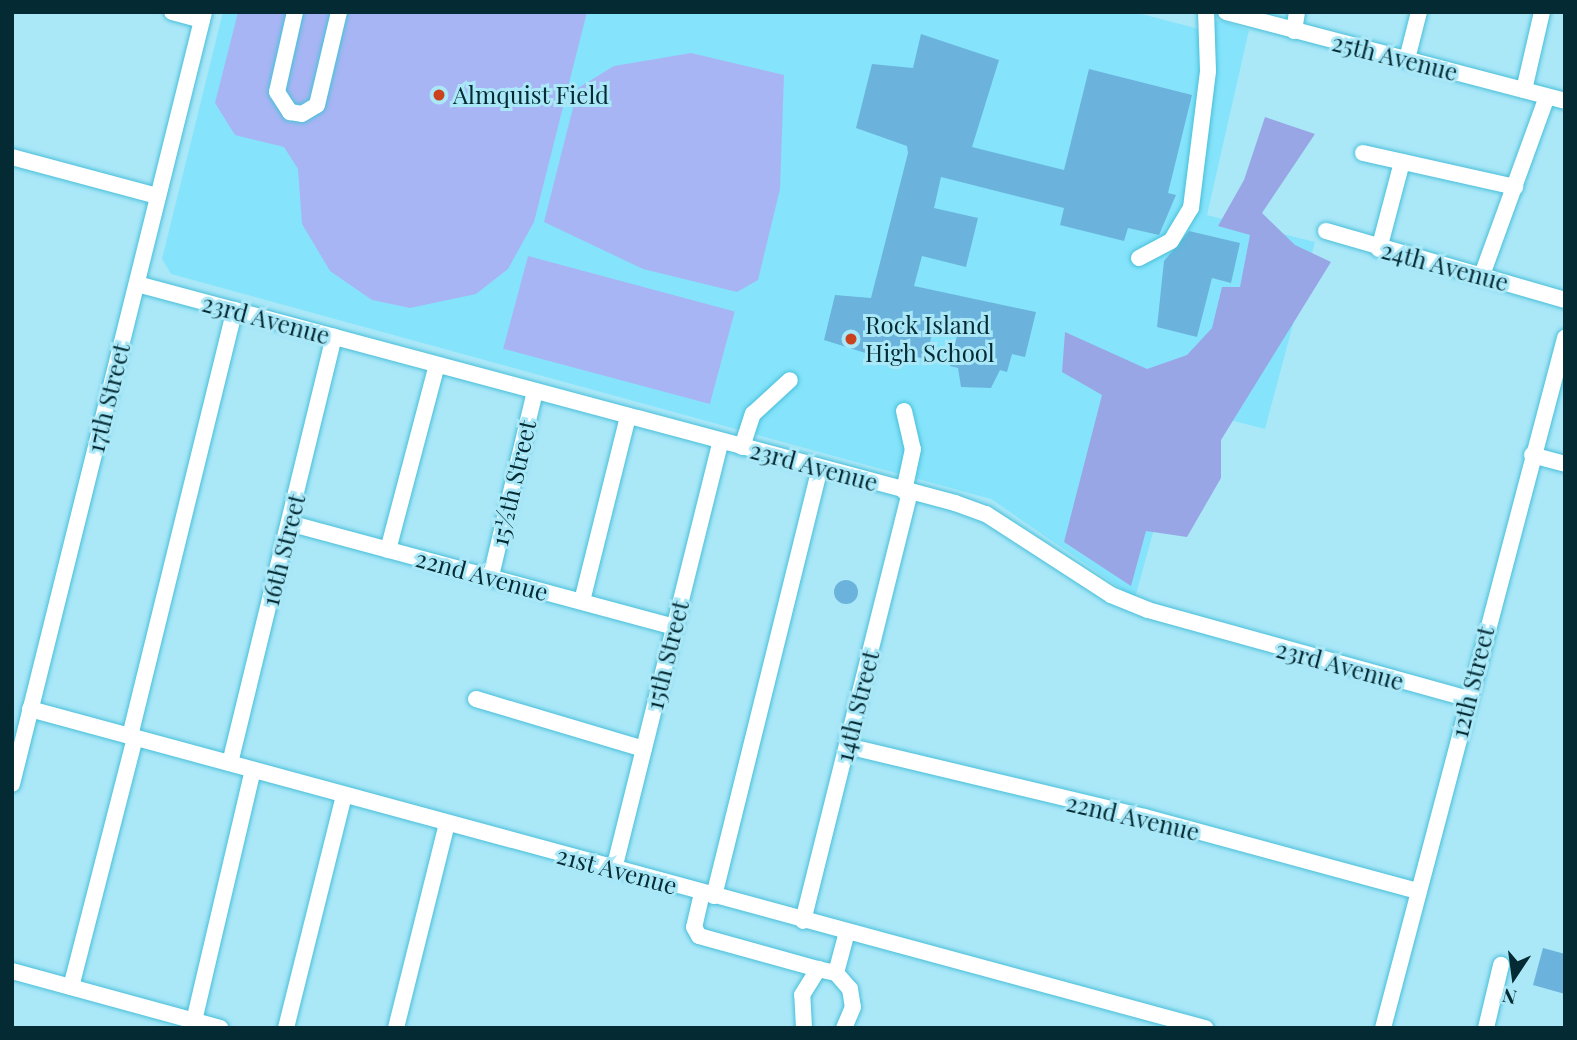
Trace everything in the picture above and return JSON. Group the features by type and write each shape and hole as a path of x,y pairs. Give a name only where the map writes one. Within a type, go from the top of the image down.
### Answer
{"street":[{"path":"172,12 203,16"},
{"path":"295,12 277,92 290,112 302,114 317,106 339,12"},
{"path":"1139,258 1171,241 1191,208 1208,71 1206,12"},
{"name":"25th Avenue","path":"1226,12 1565,101"},
{"path":"1294,31 1297,12"},
{"path":"1407,59 1419,12"},
{"path":"1524,90 1542,12"},
{"name":"17th Street","path":"12,783 203,16"},
{"path":"1482,275 1547,96"},
{"path":"1363,153 1515,187"},
{"path":"12,157 158,196"},
{"path":"1379,249 1402,162"},
{"name":"24th Avenue","path":"1326,231 1379,249 1482,275 1565,300"},
{"name":"23rd Avenue","path":"137,284 986,514 1111,595 1147,610 1469,699"},
{"path":"71,987 235,310"},
{"name":"16th Street","path":"230,763 334,337"},
{"name":"12th Street","path":"1383,1028 1565,338"},
{"path":"388,550 437,365"},
{"path":"743,447 753,414 790,380"},
{"name":"15½th Street","path":"491,576 535,391"},
{"name":"14th Street","path":"803,920 907,492 913,449 904,411"},
{"path":"582,601 628,416"},
{"name":"15th Street","path":"614,869 721,441"},
{"path":"1532,456 1565,464"},
{"path":"820,468 708,895 694,926 699,936 836,973 850,989 853,1007 844,1028"},
{"name":"22nd Avenue","path":"289,523 674,627"},
{"path":"476,699 644,749"},
{"name":"21st Avenue","path":"30,709 1205,1028"},
{"name":"22nd Avenue","path":"847,746 1145,817 1418,891"},
{"path":"194,1021 253,770"},
{"path":"286,1028 344,795"},
{"path":"396,1028 447,824"},
{"path":"836,973 847,932"},
{"path":"1486,1028 1502,965"},
{"path":"804,1028 802,995 818,969"},
{"path":"12,971 219,1028"}],"shaded area":[{"name":"Rock Island High School","path":"223,12 1134,12 1199,29 1220,20 1249,30 1207,215 1315,242 1265,429 1187,409 1135,598 991,499 171,274 162,259"},
{"path":"238,12 587,12 534,222 508,269 476,294 410,308 372,300 330,271 302,224 298,169 284,147 235,135 215,103"},
{"path":"691,53 784,75 780,189 758,280 737,292 643,269 544,222 578,88 614,66"},
{"path":"1265,117 1315,134 1262,213 1295,245 1331,262 1221,440 1221,478 1187,537 1146,531 1131,586 1064,542 1102,395 1062,372 1065,332 1147,369 1187,355 1212,328 1222,287 1240,287 1250,235 1218,226 1244,180"},
{"path":"528,256 735,311 710,404 503,349"}],"building":[{"path":"921,34 999,60 972,147 1064,170 1089,69 1192,95 1168,193 1176,195 1159,235 1128,228 1124,241 1060,225 1064,208 941,177 934,208 978,218 966,267 922,256 914,286 1036,312 1025,357 1012,354 1007,372 1000,370 991,388 961,387 958,368 950,366 957,336 933,330 926,359 899,353 891,361 824,340 835,295 871,298 908,153 907,146 856,128 872,64 913,68"},
{"path":"1189,231 1240,243 1231,283 1212,278 1197,337 1157,327 1164,261"},
{"path":"846,580 857,587 858,592 851,603 846,604 835,597 834,592 841,581"},
{"path":"1543,948 1565,954 1565,994 1533,985"}],"place":[{"name":"Almquist Field","path":"439,95"},
{"name":"Rock Island High School","path":"851,339"}]}
